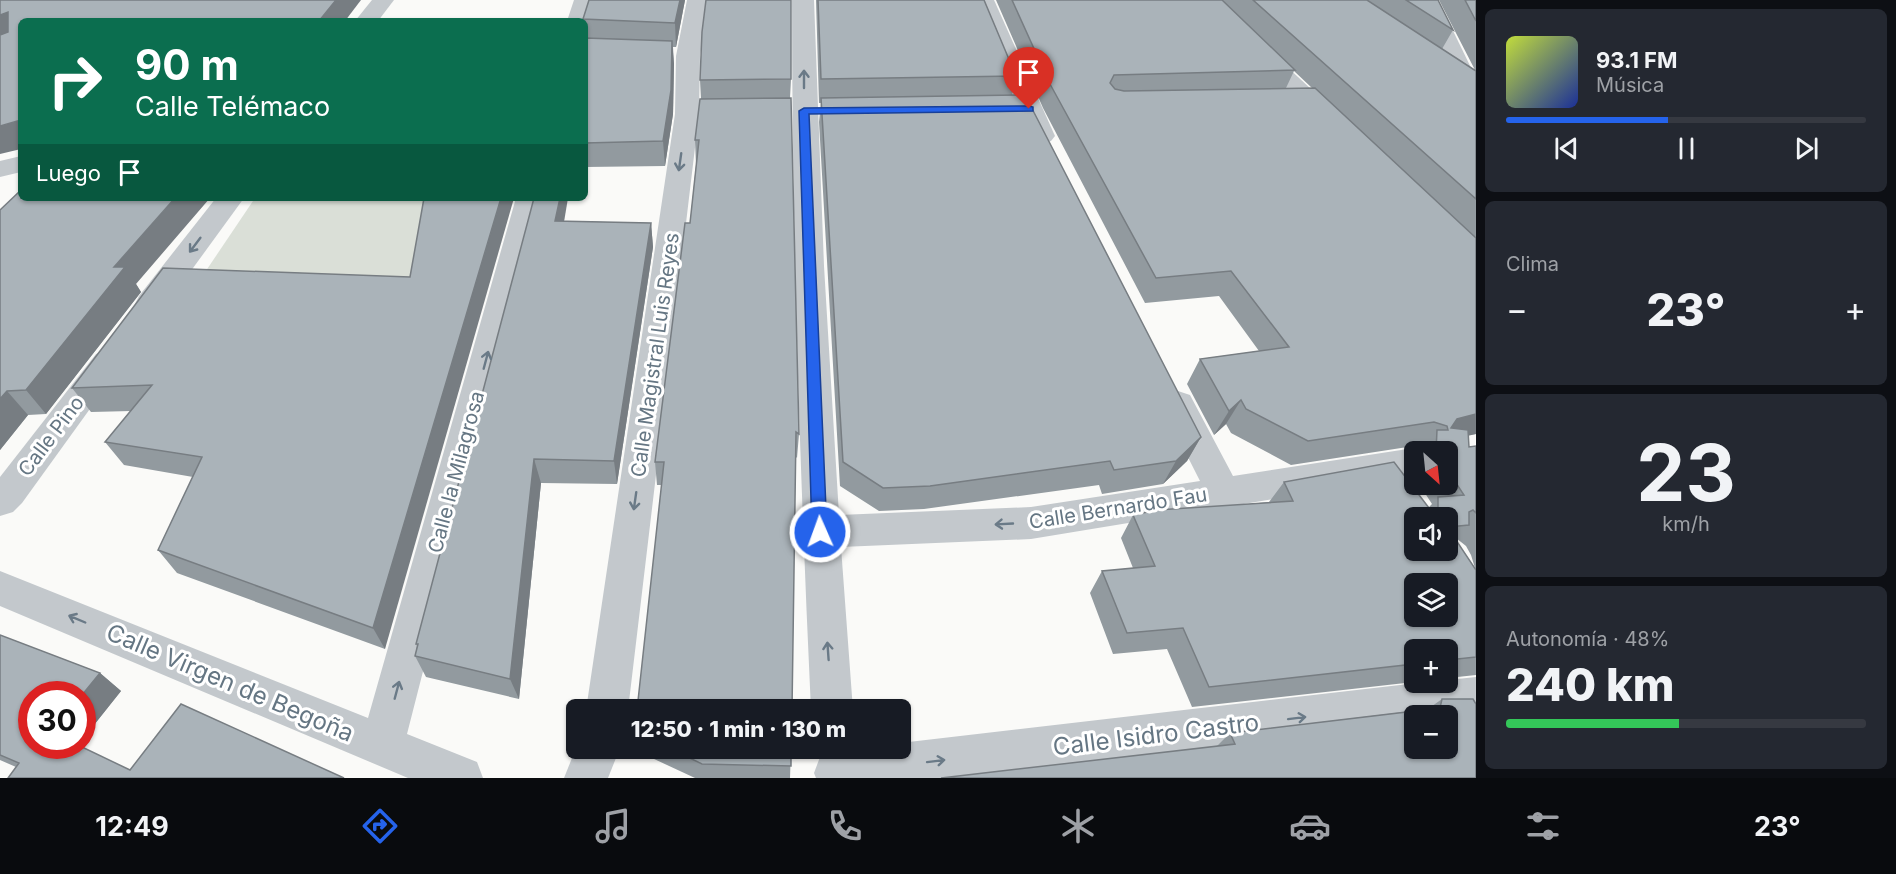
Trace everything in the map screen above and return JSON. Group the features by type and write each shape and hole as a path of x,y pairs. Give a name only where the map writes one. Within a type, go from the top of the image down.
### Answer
{"street":[{"path":"368,18 383,0"},
{"path":"579,18 585,0"},
{"name":"Calle Magistral Luis Reyes","path":"609,699 699,114 677,56 698,0"},
{"path":"803,0 803,112 820,532 831,699"},
{"path":"983,0 1017,109 1056,162"},
{"path":"1203,0 1346,136"},
{"path":"1428,0 1472,88"},
{"path":"1436,63 1472,88"},
{"path":"1277,103 1312,103"},
{"path":"0,169 18,165"},
{"name":"Calle Pino","path":"0,501 228,201"},
{"name":"Calle la Milagrosa","path":"382,746 529,201"},
{"path":"1169,385 1223,492"},
{"name":"Calle Bernardo Fau","path":"820,532 1031,523 1223,492 1400,474"},
{"name":"Calle Virgen de Begoña","path":"0,588 461,778"},
{"name":"Calle Isidro Castro","path":"836,766 1476,697"},
{"path":"586,778 594,759"}],"shaded area":[{"path":"253,201 445,201 433,298 191,293"}],"building":[{"path":"0,0 336,0 321,18 18,18 18,121 0,126 0,35 8,32 8,12 0,15"},
{"path":"589,0 680,0 675,23 583,18"},
{"path":"706,0 791,0 791,79 700,80"},
{"path":"818,0 984,0 1016,76 821,79"},
{"path":"1012,0 1222,0 1295,70 1114,75 1110,83 1115,89 1124,91 1315,88 1476,238 1476,414 1457,419 1451,428 1468,430 1469,447 1476,446 1476,513 1473,510 1469,512 1469,525 1458,526 1458,507 1438,507 1438,497 1464,495 1458,486 1458,441 1436,441 1437,430 1448,430 1447,426 1434,422 1308,441 1246,409 1241,400 1229,411 1200,359 1289,347 1231,271 1156,278 1050,84"},
{"path":"1253,0 1367,0 1476,71 1476,199"},
{"path":"1406,0 1438,0 1453,30"},
{"path":"1465,0 1476,0 1476,21"},
{"path":"588,38 672,41 671,90 663,141 588,143"},
{"path":"1025,95 1201,437 1176,461 1114,470 1110,461 930,486 883,488 843,462 821,98"},
{"path":"791,98 799,434 796,432 792,699 638,699 664,462 655,462 685,223 690,223 699,140 695,140 700,99"},
{"path":"18,193 18,201 172,201 114,267 125,267 26,390 7,391 0,399 0,210"},
{"path":"423,201 500,201 373,628 158,550 202,457 105,442 152,385 72,388 163,268 410,277"},
{"path":"533,201 559,201 555,221 651,223 614,461 534,459 510,679 415,656 418,644 416,644"},
{"path":"1394,462 1404,475 1404,495 1419,495 1428,507 1404,507 1404,561 1458,561 1458,543 1476,570 1476,657 1458,659 1458,639 1404,639 1404,665 1209,687 1183,628 1127,633 1102,571 1155,566 1133,515 1157,510 1293,501 1284,482"},
{"path":"0,635 100,673 93,681 18,681 18,759 96,759 96,754 130,770 181,704 344,778 8,778 19,763 0,755"},
{"path":"1442,699 1473,699 1476,704 1476,778 941,778 1235,744 1230,733 1404,712 1404,759 1458,759 1458,705 1441,705"},
{"path":"692,759 791,759 791,766 702,764"}],"route":[{"path":"820,532 804,111 1029,109"}]}
